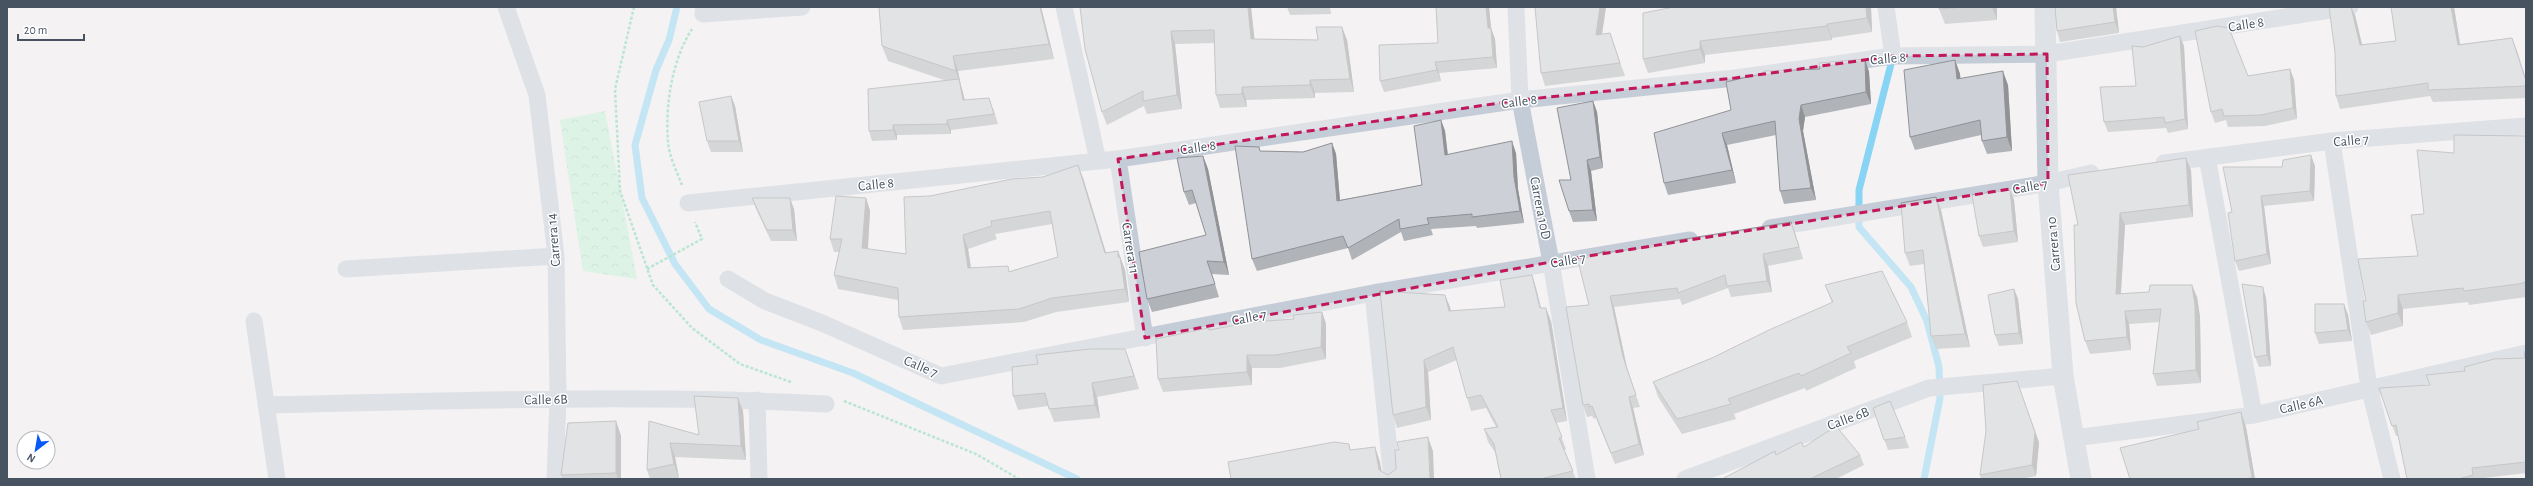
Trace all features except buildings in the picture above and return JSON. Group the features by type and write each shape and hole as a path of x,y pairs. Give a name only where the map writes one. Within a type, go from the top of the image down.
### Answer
{"street":[{"name":"Carrera 14","path":"506,7 537,95 556,256 558,398 555,479"},
{"path":"703,10 802,7"},
{"path":"1064,7 1098,161"},
{"name":"Carrera 10D","path":"1516,7 1520,100 1551,262 1587,479"},
{"path":"1886,7 1893,56"},
{"name":"Carrera 10","path":"2045,7 2048,183 2063,376 2081,479"},
{"name":"Calle 8","path":"688,203 1118,159 1520,100 1734,78 1893,56 2047,54 2350,7"},
{"name":"Calle 7","path":"2144,166 2332,141 2526,126"},
{"path":"2332,141 2370,387 2392,479"},
{"path":"2207,157 2254,415"},
{"name":"Carrera 11","path":"1118,159 1145,338"},
{"name":"Calle 7","path":"1752,231 2048,183 2106,171"},
{"name":"Calle 7","path":"728,279 764,301 822,323 941,376 1551,262 1706,238"},
{"path":"346,269 556,256"},
{"path":"1374,294 1392,479"},
{"path":"254,320 277,479"},
{"name":"Calle 6A","path":"2074,438 2254,415 2370,387 2526,353"},
{"name":"Calle 6B","path":"1685,479 1929,388 2063,376"},
{"name":"Calle 6B","path":"266,405 558,398 757,400 826,404"},
{"path":"757,400 758,479"}],"path":[{"path":"647,269 702,239 668,143 671,86 685,40 703,10"}],"highlighted area":[{"path":"2047,54 2048,183 1551,262 1145,338 1118,159 1520,100 1735,78 1893,56"}],"green space":[{"path":"605,111 637,279 583,271 560,120"}],"waterway":[{"path":"677,7 669,40 656,70 635,145 642,198 675,264 709,309 761,340 853,373 1077,479"},
{"path":"1891,55 1891,64 1859,190 1859,227 1911,287 1927,321 1939,367 1940,398 1924,479"}]}
